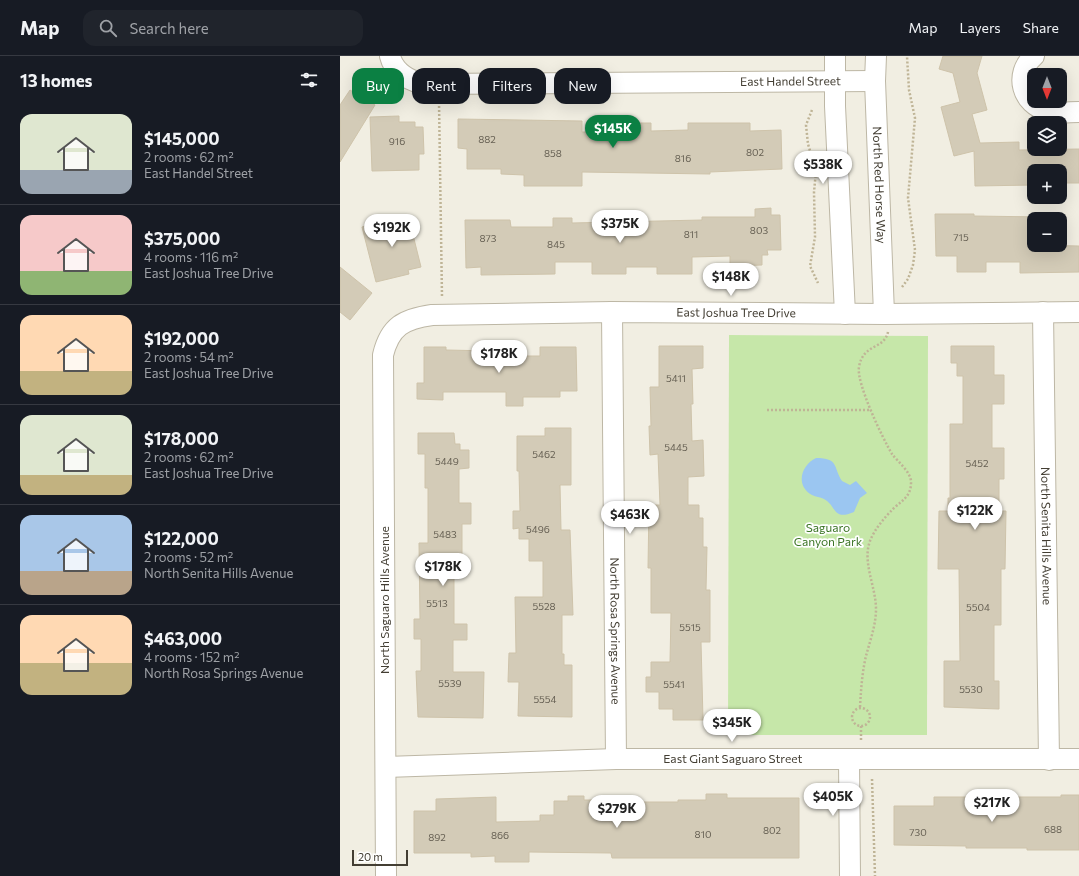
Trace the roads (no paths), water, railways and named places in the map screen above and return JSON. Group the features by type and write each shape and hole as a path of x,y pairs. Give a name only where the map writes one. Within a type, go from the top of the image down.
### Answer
{"street":[{"path":"835,56 834,82 845,314"},
{"name":"North Red Horse Way","path":"876,56 875,81 886,322"},
{"path":"1034,56 1029,60 1024,70 1022,82 1025,94 1032,104 1049,112 1079,112"},
{"name":"East Handel Street","path":"393,63 413,81 422,84 875,81"},
{"name":"East Joshua Tree Drive","path":"396,328 412,318 442,315 612,312 845,314 886,322 1042,312 1079,312"},
{"name":"North Rosa Springs Avenue","path":"612,312 616,759"},
{"name":"North Senita Hills Avenue","path":"1042,312 1049,760"},
{"name":"North Saguaro Hills Avenue","path":"386,876 383,355 386,341 396,328"},
{"path":"850,876 855,753"},
{"name":"East Giant Saguaro Street","path":"386,767 855,753 1079,760"}],"water":[{"path":"816,458 823,458 832,462 842,481 850,485 856,481 867,493 860,498 854,512 842,515 838,514 828,502 822,498 812,495 803,486 802,476 804,470 811,461"}],"park label":[{"name":"Saguaro Canyon Park","path":"828,535"}]}
